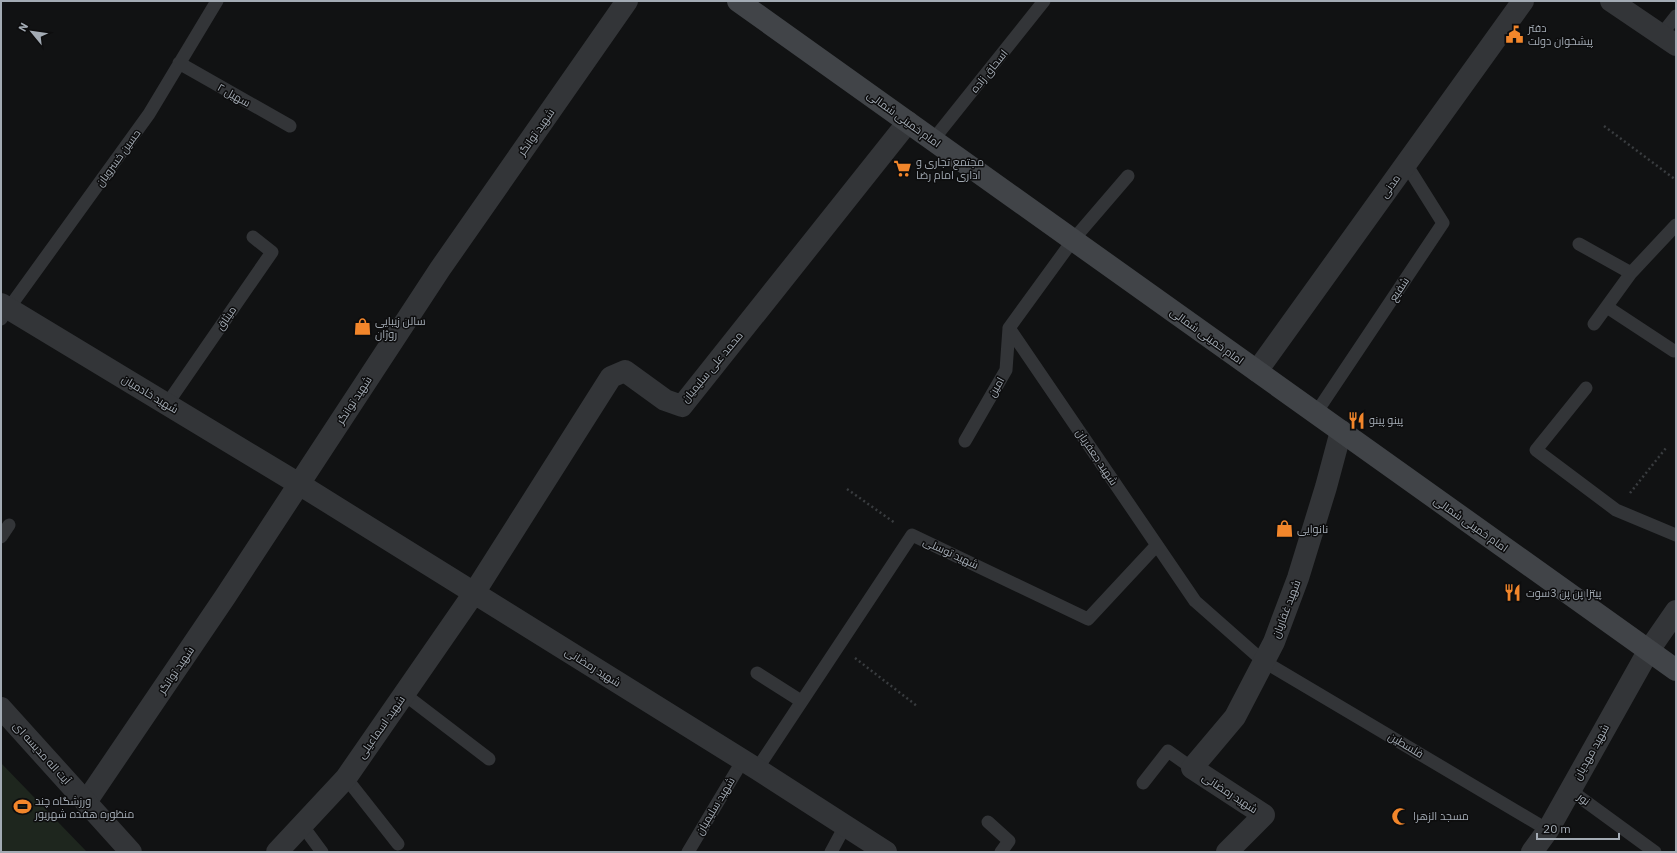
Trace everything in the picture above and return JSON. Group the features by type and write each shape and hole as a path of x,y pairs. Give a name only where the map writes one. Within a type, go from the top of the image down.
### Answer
{"main road":[{"name":"امام خمینی شمالی","path":"738,1 1676,670"}],"street":[{"name":"شهید توانگر","path":"86,802 221,604 440,269 627,1"},
{"name":"مدنی","path":"1257,371 1523,1"},
{"path":"1611,1 1669,40"},
{"name":"محمد علی سلیمیان","path":"474,593 611,377 625,371 665,400 682,406 908,122"},
{"name":"شهید خادمیان","path":"4,311 167,404 299,484"},
{"name":"شهید غفاریان","path":"1192,768 1235,717 1274,642 1298,578 1326,487 1340,431"},
{"name":"شهید رمضانی","path":"299,484 750,764 886,852"},
{"name":"شهید اسماعیلی","path":"276,852 346,778 474,593"},
{"name":"شهید مهدیان","path":"1532,852 1548,830 1649,650 1676,611"},
{"name":"آیت اله مدیسه ای","path":"1,708 131,852"},
{"name":"شهید رمضانی","path":"1192,768 1264,815 1227,852"}],"lane":[{"name":"حسین خسرویان","path":"4,311 149,114 216,1"},
{"name":"اسحاق زاده","path":"933,140 1044,1"},
{"path":"1669,40 1676,16"},
{"name":"سهیل ۲","path":"179,63 290,126"},
{"name":"شفیع","path":"1316,413 1443,223 1406,164"},
{"path":"1009,328 1073,240 1128,176"},
{"path":"1594,324 1631,273 1676,225"},
{"name":"میثاق","path":"167,404 272,252 252,238"},
{"path":"1579,244 1631,273"},
{"path":"1607,307 1674,351"},
{"name":"امین","path":"965,441 1006,370 1009,328"},
{"name":"شهید جعفریان","path":"1009,328 1156,546 1195,601 1264,661"},
{"path":"1586,388 1536,450 1616,510 1676,535"},
{"path":"1,537 9,525"},
{"name":"شهید توسلی","path":"750,764 801,702 912,535 1088,619 1156,546"},
{"name":"فلسطین","path":"1264,661 1548,830"},
{"path":"757,673 801,702"},
{"path":"404,694 489,759"},
{"path":"1143,783 1168,751 1192,768"},
{"name":"شهید سلیمیان","path":"688,852 750,764"},
{"path":"346,778 398,844"},
{"name":"نور","path":"1570,790 1655,852"},
{"path":"988,822 1009,841 1001,852"},
{"path":"302,825 322,852"},
{"path":"831,852 845,826"}],"path":[{"path":"1604,126 1676,180"},
{"path":"1616,510 1666,448"},
{"path":"847,489 912,535"},
{"path":"838,646 917,706"}],"shaded area":[{"name":"ورزشگاه چند منظوره هفده شهریور","path":"1,763 87,852 1,852"}],"place":[{"name":"دفتر پیشخوان دولت","path":"1515,34"},
{"name":"مجتمع تجاری و اداری امام رضا","path":"903,168"},
{"name":"سالن زیبایی روژان","path":"362,327"},
{"name":"پینو پینو","path":"1356,420"},
{"name":"نانوایی","path":"1284,529"},
{"name":"پیتزا پن پن 3سوت","path":"1513,593"},
{"name":"ورزشگاه چند منظوره هفده شهریور","path":"22,807"},
{"name":"مسجد الزهرا","path":"1400,816"}]}
